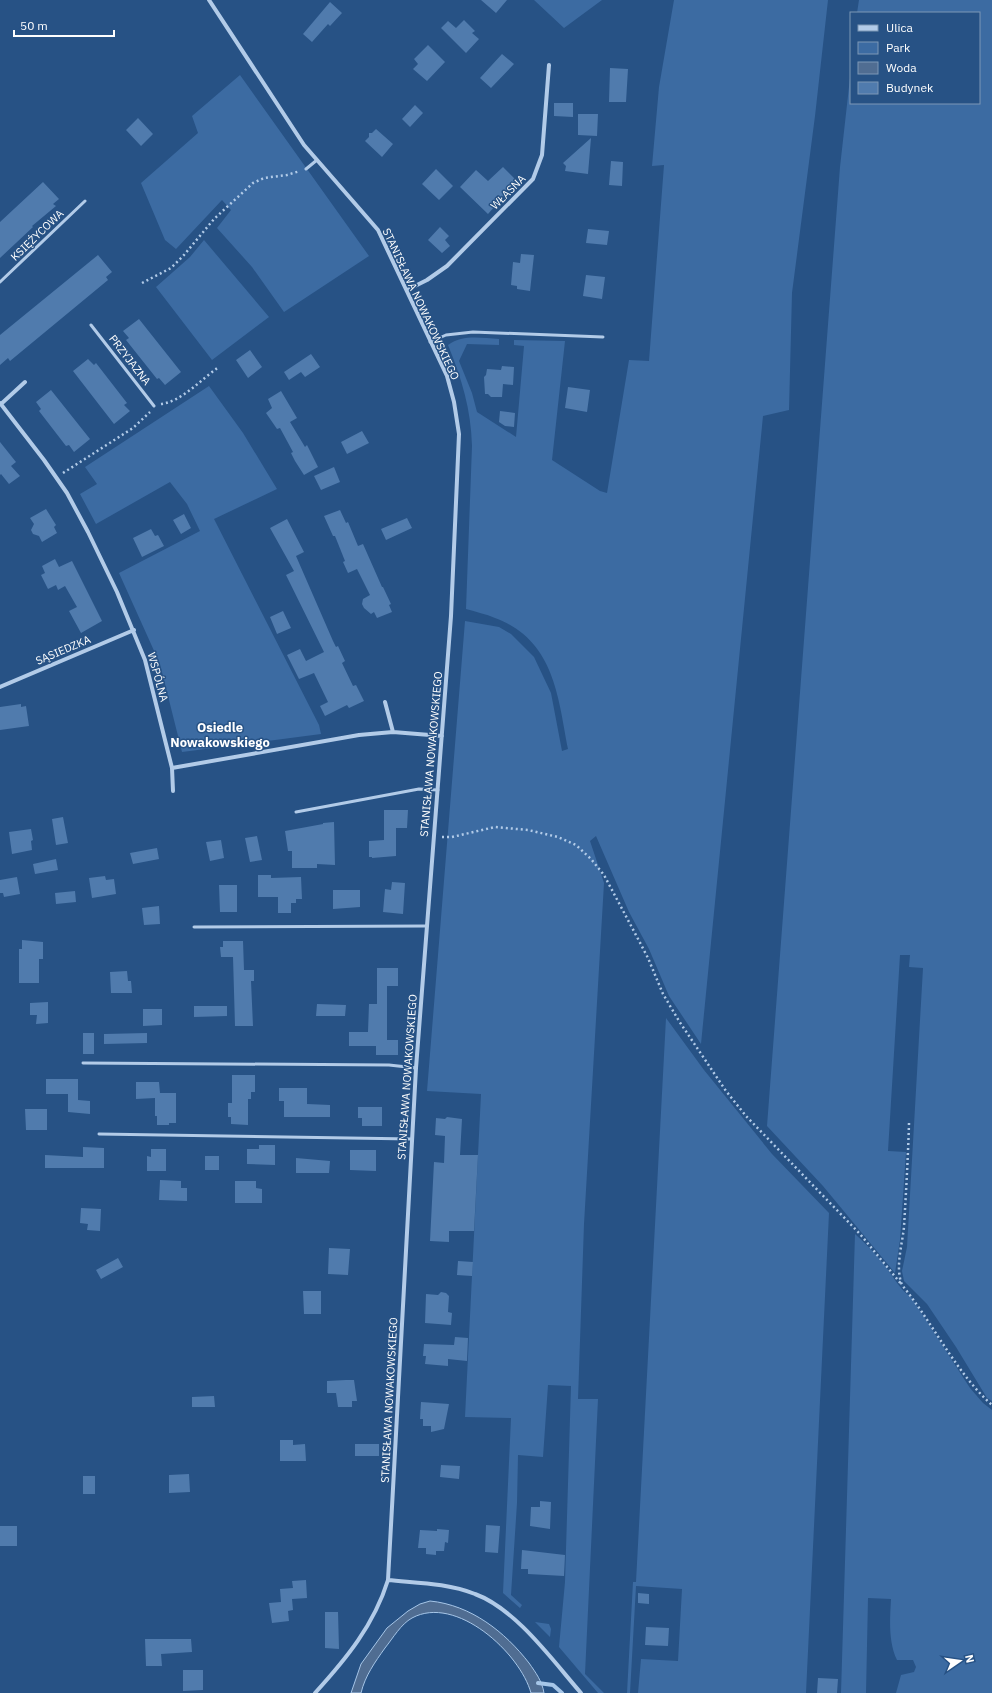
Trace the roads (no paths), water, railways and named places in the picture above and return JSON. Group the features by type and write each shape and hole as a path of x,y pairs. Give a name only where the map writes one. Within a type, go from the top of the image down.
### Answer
{"street":[{"name":"STANISŁAWA NOWAKOWSKIEGO","path":"209,0 276,104 317,160 378,230 446,376 454,402 458,434 452,604 416,1068 388,1580 382,1599 355,1646 315,1693"},
{"name":"WŁASNA","path":"407,290 427,280 447,266 533,179 542,155 549,65"},
{"path":"0,404 25,382"},
{"name":"WSPÓLNA","path":"0,404 67,493 88,532 134,630 150,676 172,768 173,791"},
{"name":"SĄSIEDZKA","path":"0,687 134,630"},
{"path":"385,702 393,732"},
{"path":"172,768 344,737 393,732 442,736"},
{"path":"388,1580 439,1584 457,1588 476,1594 497,1606 515,1620 545,1650 581,1693"}],"lane":[{"path":"306,168 317,160"},
{"name":"KSIĘŻYCOWA","path":"0,282 86,201"},
{"name":"PRZYJAZNA","path":"91,325 154,406"},
{"path":"430,342 446,335 473,332 603,337"},
{"path":"296,812 419,789 438,790"},
{"path":"194,927 427,926"},
{"path":"83,1063 389,1065 416,1068"},
{"path":"99,1134 412,1139"}],"water":[{"path":"430,1601 459,1608 473,1614 498,1631 529,1663 540,1681 544,1693 531,1693 525,1677 514,1661 500,1645 484,1632 466,1621 448,1614 429,1613 412,1618 401,1627 374,1664 365,1681 361,1693 351,1693 361,1664 387,1628 408,1611 420,1604"}],"waterway":[{"path":"538,1683 553,1685 562,1693"}],"district":[{"name":"Osiedle Nowakowskiego","path":"220,734"}]}
